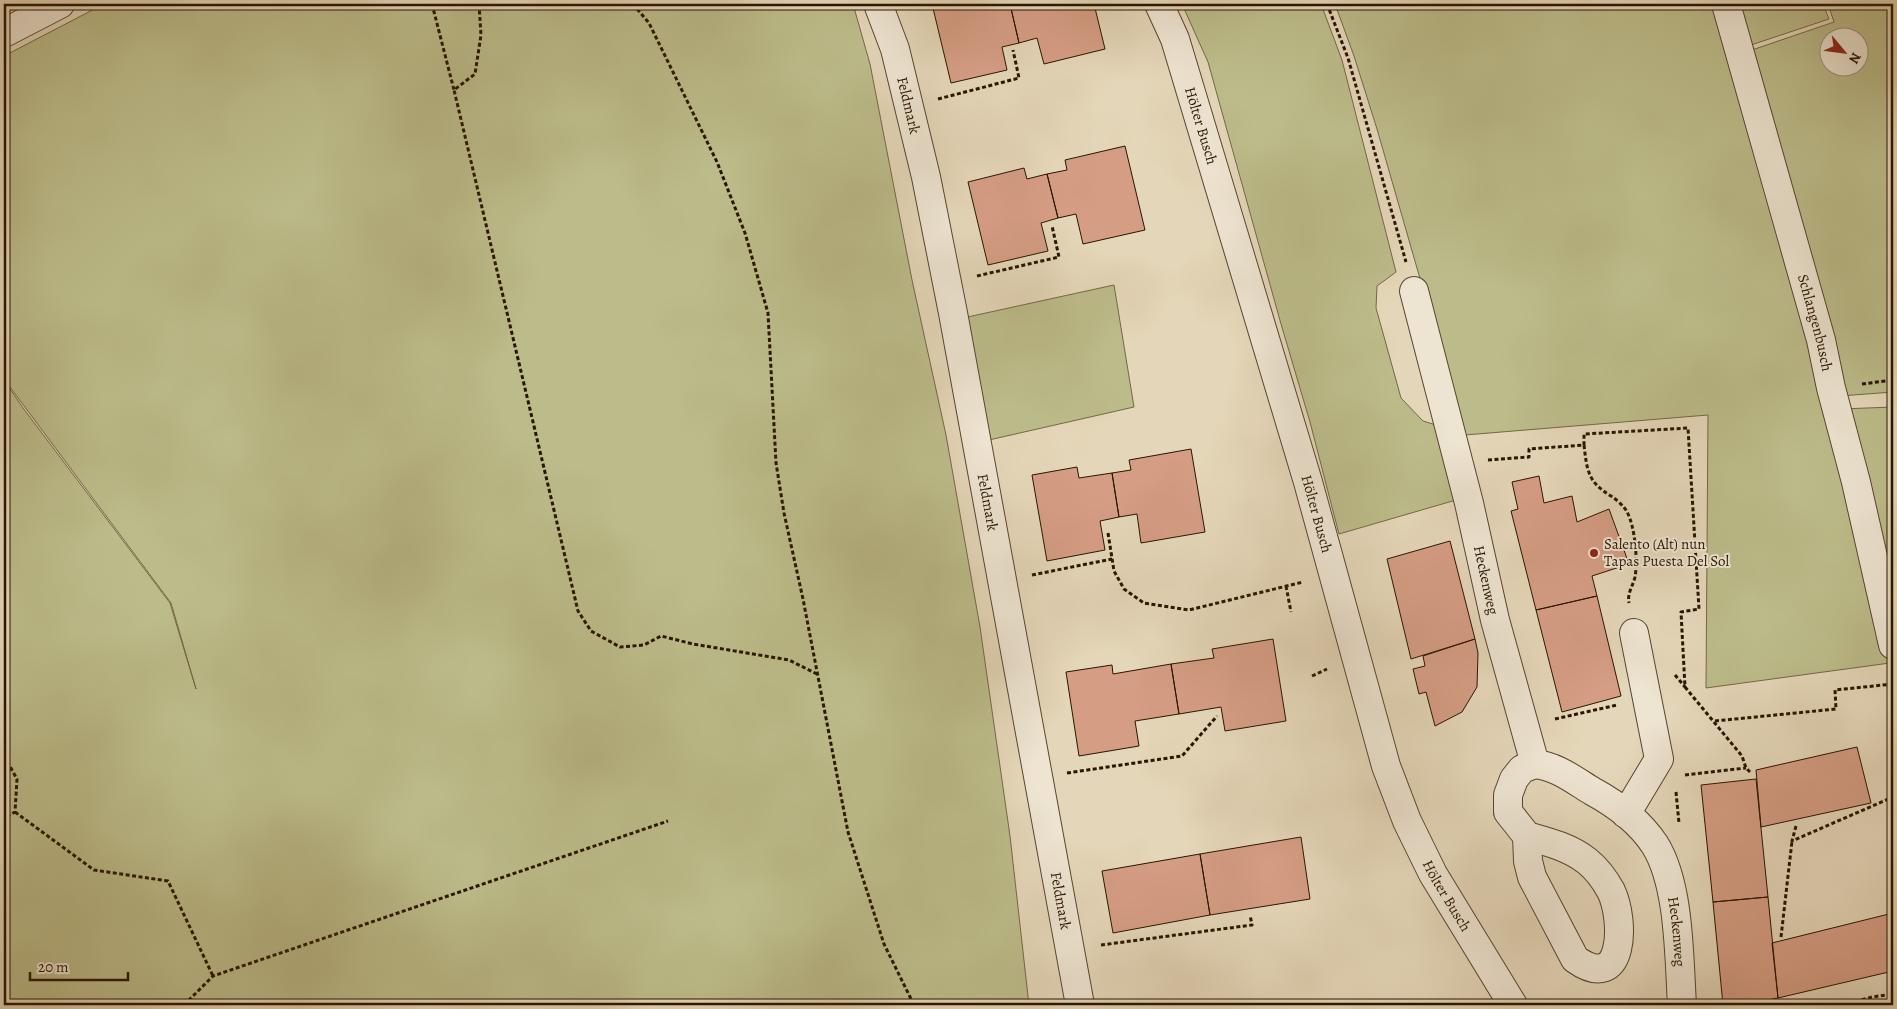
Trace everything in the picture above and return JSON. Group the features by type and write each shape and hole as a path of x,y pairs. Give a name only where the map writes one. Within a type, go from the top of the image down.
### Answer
{"street":[{"path":"4,33 60,4"},
{"name":"Feldmark","path":"878,4 895,49 926,177 1080,1005"},
{"name":"Hölter Busch","path":"1159,4 1175,39 1308,482 1386,766 1407,821 1432,874 1513,1005"},
{"name":"Schlangenbusch","path":"1726,4 1820,340 1856,482 1893,645"},
{"name":"Heckenweg","path":"1414,291 1469,503 1495,620 1534,764 1546,765 1557,770 1606,799 1639,826 1655,845 1671,888 1676,919 1682,1005"},
{"path":"1626,814 1659,759 1634,633"},
{"path":"1527,836 1556,844 1572,851 1587,861 1602,876 1612,892 1620,932 1615,957 1604,968 1597,970 1584,966 1575,959 1532,877 1528,861 1527,836 1508,812 1508,795 1514,779 1522,769 1534,764"}],"path":[{"path":"432,4 578,611 591,631 620,647 644,645 661,636 693,644 789,660 818,674"},
{"path":"454,90 475,74 481,35 479,4"},
{"path":"633,4 649,23 717,162 745,233 768,313 776,463 784,513 804,600 848,832 884,944 914,1005"},
{"path":"1327,4 1348,58 1414,291"},
{"path":"909,106 1019,78 1013,50"},
{"path":"947,283 1059,257 1052,226"},
{"path":"1634,633 1628,598 1636,563 1632,526 1627,511 1616,500 1598,488 1591,479 1587,468 1584,434 1688,428 1699,609 1681,612 1685,686 1742,756 1746,768 1751,773"},
{"path":"1458,463 1529,457 1529,449 1584,445"},
{"path":"1108,533 1114,571 1124,589 1144,602 1189,610 1236,600 1286,586 1291,612"},
{"path":"1002,581 1112,559"},
{"path":"1714,720 1836,709 1835,690 1893,684"},
{"path":"1562,717 1601,708"},
{"path":"1038,777 1182,756 1217,716"},
{"path":"4,756 17,779 15,812"},
{"path":"1684,775 1746,768"},
{"path":"1792,841 1893,797"},
{"path":"4,818 15,812"},
{"path":"15,812 94,870 168,881 213,976"},
{"path":"184,1005 213,976 668,821"},
{"path":"1781,937 1792,841 1796,826"},
{"path":"1069,949 1252,925 1250,915"},
{"path":"1843,1005 1872,997 1893,994"}],"green space":[{"path":"104,4 853,4 870,64 912,280 946,435 980,627 1010,836 1029,1005 4,1005 4,380 170,603 196,689 171,603 4,379 4,56"},
{"path":"1182,4 1321,4 1342,60 1396,272 1377,286 1376,308 1401,398 1423,421 1436,425 1456,500 1339,534 1310,422 1208,62"},
{"path":"1335,4 1716,4 1751,128 1870,578 1890,663 1706,688 1708,415 1465,435 1377,129"},
{"path":"1737,4 1823,4 1829,19 1748,46"},
{"path":"1828,4 1887,4 1893,8 1893,392 1840,396 1749,51 1834,22"},
{"path":"1114,285 1134,407 989,440 963,318"},
{"path":"1893,407 1893,620 1841,409"}],"building":[{"path":"932,4 1010,4 1019,43 1002,47 1007,70 951,83"},
{"path":"1010,4 1094,4 1105,49 1044,64 1037,38 1019,43"},
{"path":"1125,146 1145,230 1083,244 1076,214 1058,218 1047,174 1067,170 1065,160"},
{"path":"1024,168 1027,179 1047,174 1058,218 1041,223 1048,251 988,265 968,182"},
{"path":"1191,449 1205,532 1141,543 1137,514 1119,517 1112,473 1131,470 1129,460"},
{"path":"1077,467 1079,478 1112,473 1119,517 1100,521 1105,550 1047,561 1032,475"},
{"path":"1539,476 1544,503 1572,496 1577,522 1609,509 1629,564 1592,576 1597,596 1536,610 1511,511 1518,509 1512,482"},
{"path":"1450,541 1475,639 1411,659 1387,559"},
{"path":"1597,596 1621,696 1562,712 1536,610"},
{"path":"1273,639 1286,721 1225,731 1221,707 1179,714 1171,664 1214,658 1212,649"},
{"path":"1475,639 1478,653 1477,687 1462,712 1435,726 1426,692 1419,694 1413,669 1425,666 1423,656"},
{"path":"1171,664 1179,714 1135,721 1139,746 1079,756 1066,672 1112,665 1113,674"},
{"path":"1857,747 1871,803 1761,827 1756,770"},
{"path":"1756,779 1768,897 1713,902 1701,785"},
{"path":"1301,837 1310,899 1210,915 1200,854"},
{"path":"1200,854 1210,915 1113,933 1102,871"},
{"path":"1768,897 1778,998 1747,1005 1723,1005 1713,902"},
{"path":"1893,913 1893,971 1778,998 1772,943"}],"place":[{"name":"Salento (Alt) nun Tapas Puesta Del Sol","path":"1594,553"}]}
